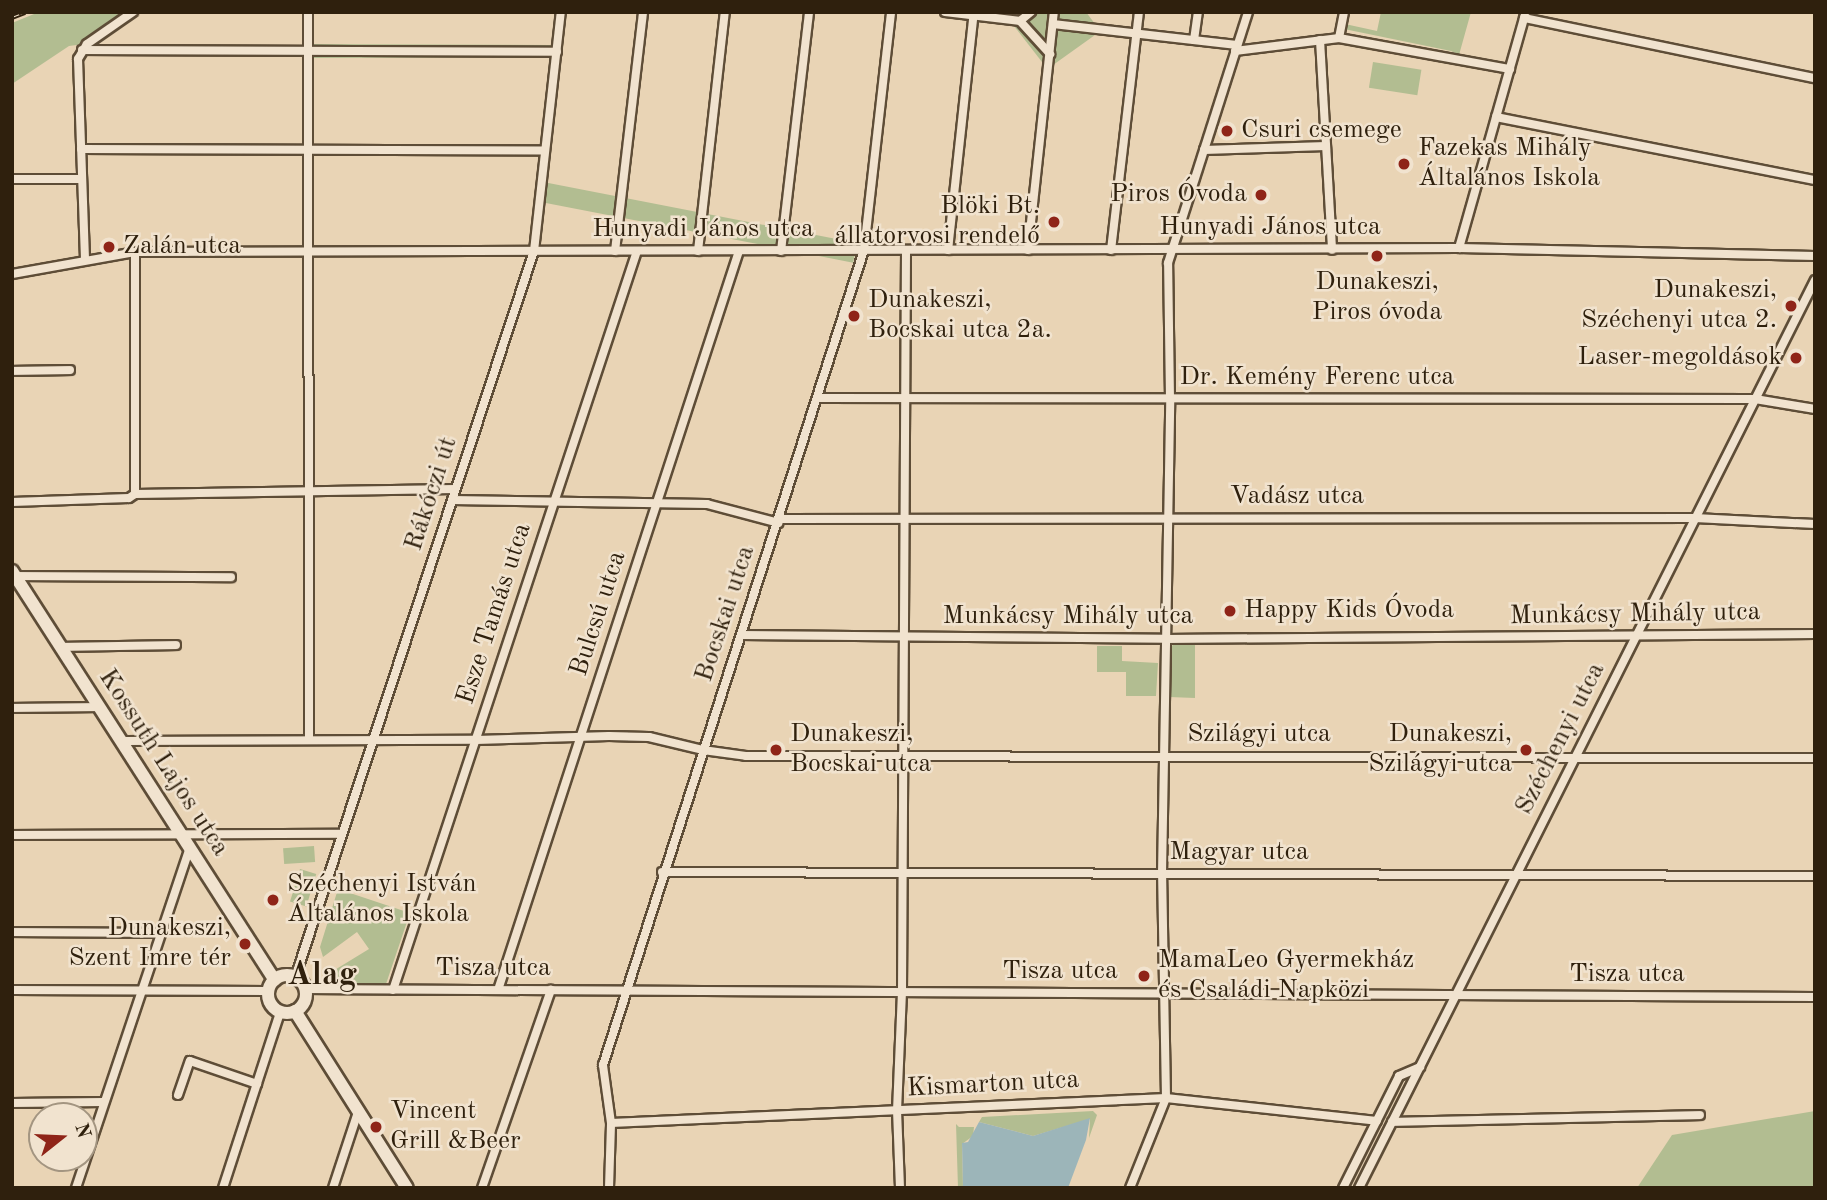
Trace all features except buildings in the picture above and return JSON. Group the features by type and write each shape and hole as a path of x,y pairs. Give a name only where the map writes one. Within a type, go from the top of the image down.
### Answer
{"street":[{"path":"85,258 78,58 82,50 133,12"},
{"path":"308,12 309,738"},
{"name":"Rákóczi út","path":"296,978 534,251 561,12"},
{"path":"615,251 643,12"},
{"path":"698,251 725,12"},
{"path":"781,251 808,12"},
{"name":"Bocskai utca","path":"609,1188 611,1124 603,1065 662,872 779,521 864,250 891,12"},
{"path":"945,12 1020,21 1049,54"},
{"path":"1020,21 1031,12"},
{"path":"1028,250 1054,12"},
{"path":"1111,250 1139,12"},
{"path":"1194,40 1198,12"},
{"path":"1130,1188 1166,1098 1162,874 1170,399 1168,277 1172,250 1248,12"},
{"path":"1339,38 1344,12"},
{"path":"948,250 973,14"},
{"path":"1459,248 1525,15 1815,78"},
{"path":"1053,24 1194,40 1236,48 1339,38 1510,69"},
{"path":"1320,40 1332,250"},
{"path":"82,50 557,52"},
{"path":"1496,117 1815,180"},
{"path":"1204,150 1326,146"},
{"path":"81,149 545,151"},
{"path":"12,179 82,179"},
{"name":"Hunyadi János utca","path":"12,274 85,258 135,253 1459,248 1815,256"},
{"path":"900,1188 897,1111 902,992 906,250"},
{"name":"Esze Tamás utca","path":"393,990 637,251"},
{"name":"Bulcsú utca","path":"498,990 739,251"},
{"path":"135,253 135,494"},
{"name":"Széchenyi utca","path":"1359,1188 1815,280"},
{"path":"12,371 70,370"},
{"name":"Dr. Kemény Ferenc utca","path":"818,398 1755,399 1815,409"},
{"path":"12,502 129,498 135,494 456,489"},
{"name":"Vadász utca","path":"452,500 708,504 779,521 1695,518 1815,524"},
{"path":"14,573 230,577"},
{"name":"Kossuth Lajos utca","path":"14,573 190,847 272,985"},
{"name":"Munkácsy Mihály utca","path":"741,635 1165,639 1815,634"},
{"path":"61,647 176,645"},
{"path":"12,708 100,707"},
{"name":"Szilágyi utca","path":"122,741 309,738 476,740 581,736 649,737 703,750 746,756 903,754 1815,758"},
{"path":"12,835 342,834"},
{"path":"76,1188 190,847"},
{"name":"Magyar utca","path":"662,872 1815,876"},
{"path":"12,932 161,933"},
{"path":"12,990 142,990 272,985 285,976 296,978 304,989 302,1004 295,1011 280,1013"},
{"path":"272,985 270,1002 280,1013"},
{"name":"Tisza utca","path":"304,989 1815,997"},
{"path":"482,1188 551,990"},
{"path":"295,1011 407,1188"},
{"path":"223,1188 280,1013"},
{"path":"178,1095 190,1061 257,1084"},
{"name":"Széchenyi utca","path":"1343,1188 1399,1076 1420,1067"},
{"name":"Kismarton utca","path":"611,1124 1166,1098 1377,1121"},
{"path":"12,1103 104,1102"},
{"path":"332,1188 358,1112"},
{"path":"1392,1122 1700,1115"}],"green space":[{"path":"39,12 129,12 84,44 69,46 12,84 12,23"},
{"path":"1020,12 1086,12 1095,24 1095,35 1053,65 1042,62 1014,26"},
{"path":"1381,12 1471,12 1459,55 1451,51 1344,29 1345,24 1377,31"},
{"path":"314,44 551,45 547,57 314,58"},
{"path":"1373,62 1421,70 1417,95 1369,88"},
{"path":"546,183 857,243 853,263 542,202"},
{"path":"1175,643 1195,643 1195,698 1169,697 1169,649"},
{"path":"1097,646 1122,646 1122,661 1158,663 1156,696 1126,696 1126,672 1097,672"},
{"path":"314,846 315,862 284,864 283,848"},
{"path":"300,869 316,874 306,906 290,902"},
{"path":"338,889 410,913 386,984 341,984 333,971 369,949 357,932 323,957 320,947"},
{"path":"1093,1111 1097,1115 1089,1138 1090,1119 1033,1136 979,1122 982,1117"},
{"path":"1815,1111 1815,1188 1637,1188 1672,1135"},
{"path":"956,1124 959,1127 974,1127 973,1136 962,1144 963,1188 958,1188"}],"water":[{"path":"1090,1118 1086,1140 1068,1188 963,1188 962,1143 968,1142 979,1122 1033,1136"}],"railway":[{"path":"12,17 25,12"}],"place":[{"name":"Csuri csemege","path":"1227,131"},
{"name":"Fazekas Mihály Általános Iskola","path":"1404,164"},
{"name":"Piros Óvoda","path":"1261,195"},
{"name":"Blöki Bt. állatorvosi rendelő","path":"1054,222"},
{"name":"Zalán utca","path":"109,247"},
{"name":"Dunakeszi, Piros óvoda","path":"1377,256"},
{"name":"Dunakeszi, Széchenyi utca 2.","path":"1791,306"},
{"name":"Dunakeszi, Bocskai utca 2a.","path":"854,316"},
{"name":"Laser-megoldások","path":"1796,358"},
{"name":"Happy Kids Óvoda","path":"1230,611"},
{"name":"Dunakeszi, Bocskai utca","path":"776,750"},
{"name":"Dunakeszi, Szilágyi utca","path":"1526,750"},
{"name":"Széchenyi István Általános Iskola","path":"273,900"},
{"name":"Dunakeszi, Szent Imre tér","path":"245,944"},
{"name":"MamaLeo Gyermekház és Családi Napközi","path":"1144,976"},
{"name":"Vincent Grill &Beer","path":"376,1127"}],"district":[{"name":"Alag","path":"322,976"}]}
